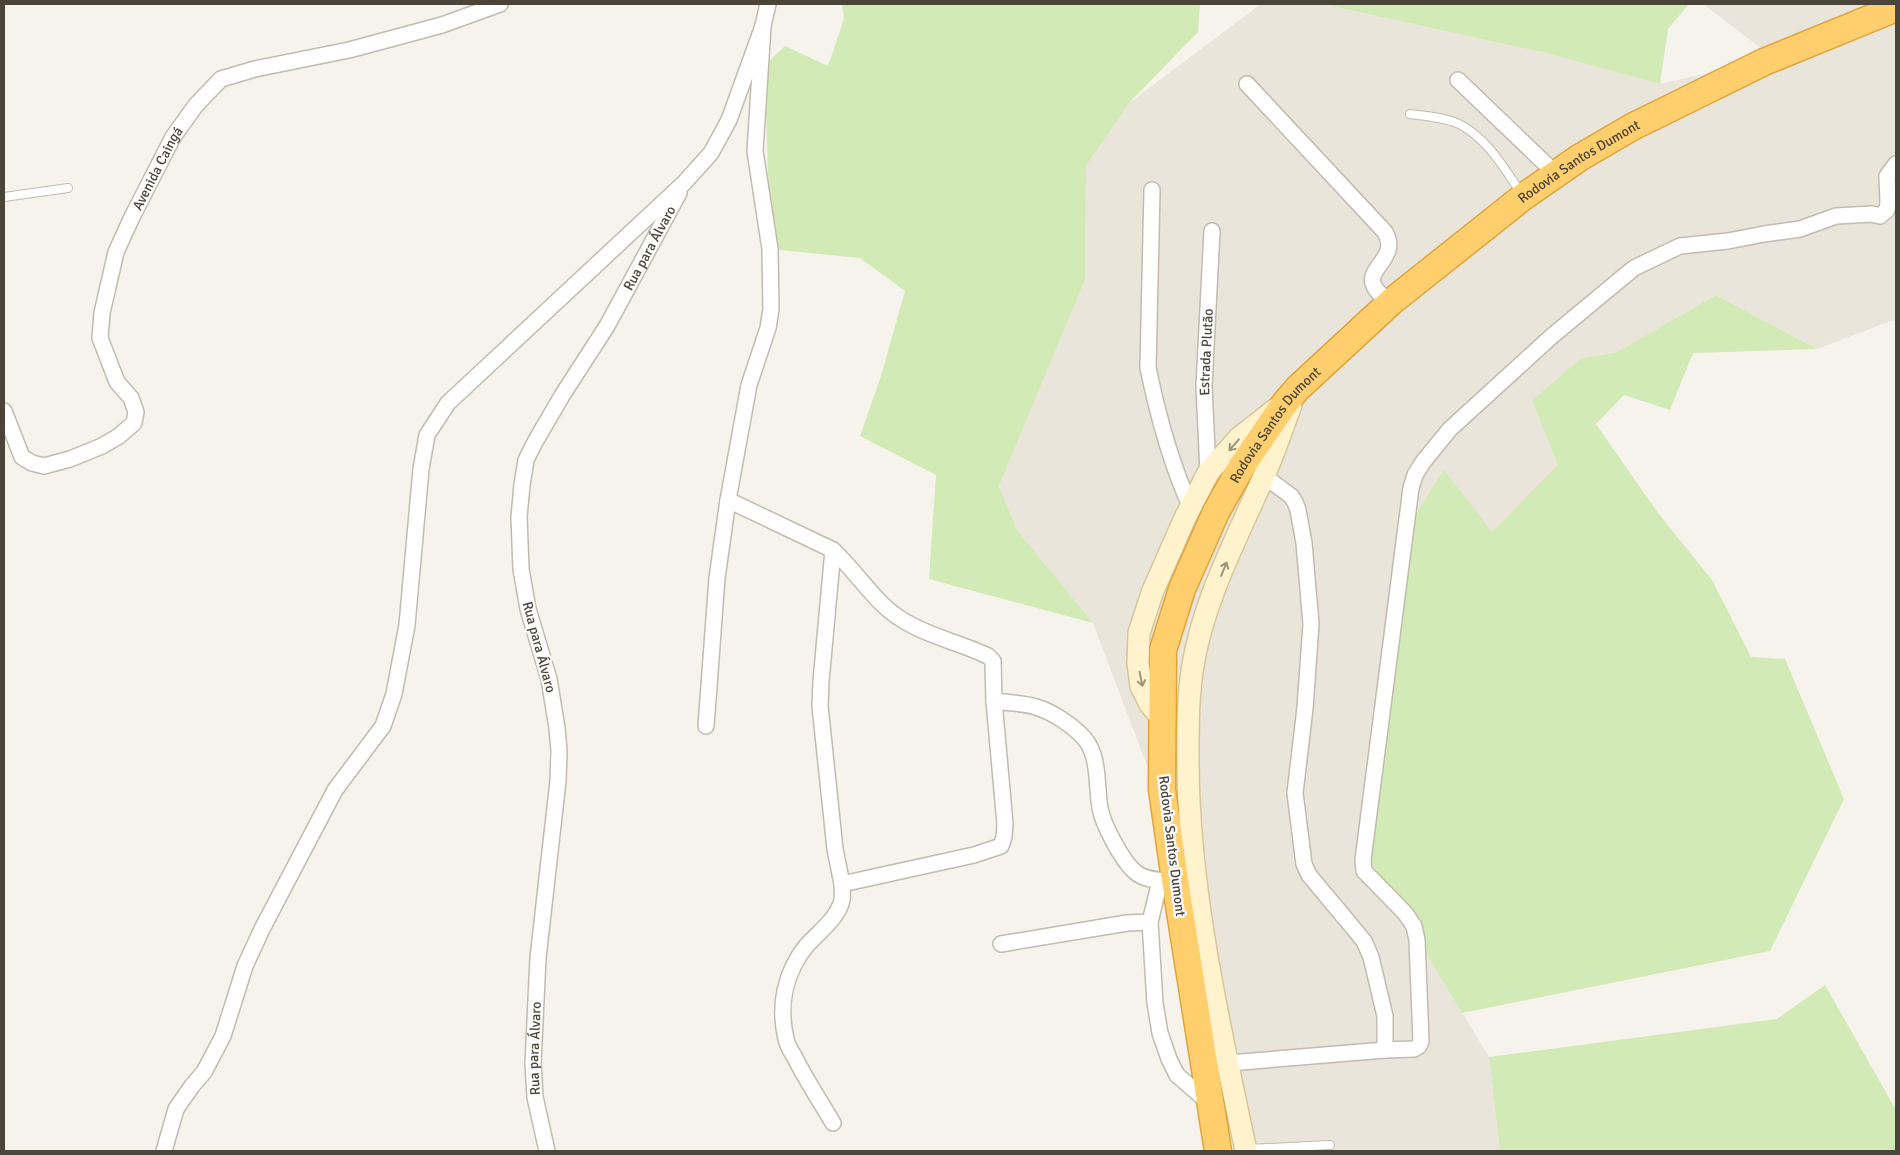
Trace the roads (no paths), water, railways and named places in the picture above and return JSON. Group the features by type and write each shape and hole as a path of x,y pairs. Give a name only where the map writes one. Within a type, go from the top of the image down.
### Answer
{"highway":[{"name":"Rodovia Santos Dumont","path":"1218,1151 1167,881 1162,789 1162,650 1182,589 1216,512 1242,466 1292,395 1391,302 1523,197 1556,174 1632,127 1764,62 1896,8"}],"street":[{"name":"Avenida Caingá","path":"4,411 22,457 32,463 44,466 70,459 119,436 134,423 136,412 131,398 117,382 100,338 102,313 116,252 173,137 196,105 221,79 349,50 433,27 500,4"},
{"path":"164,1151 176,1109 204,1072 224,1036 245,966 262,928 335,790 362,756 383,726 386,718 394,694 407,625 421,469 427,435 448,403 684,183 711,153 729,120 763,26 768,4"},
{"path":"706,726 717,578 728,500 749,385 768,328 771,309 770,249 756,151 763,26"},
{"path":"1458,80 1556,174"},
{"path":"1247,84 1385,232 1389,239 1390,248 1372,280 1378,292 1391,302"},
{"path":"1229,1063 1414,1049 1420,1046 1417,940 1414,926 1405,913 1364,871 1363,860 1412,488 1415,475 1423,462 1450,429 1552,336 1634,268 1680,246 1728,241 1800,229 1836,216 1872,214 1880,216 1887,210 1887,176 1896,164"},
{"name":"Rua para Álvaro","path":"546,1151 535,1097 534,1064 538,958 558,781 558,751 557,728 549,679 528,609 521,569 519,517 522,485 526,460 535,442 563,394 607,326 684,183"},
{"path":"1152,190 1148,368 1179,482 1190,508"},
{"name":"Estrada Plutão","path":"1208,473 1204,386 1212,231"},
{"path":"1163,720 1150,704 1141,686 1138,663 1139,633 1152,592 1208,473 1239,438 1292,395"},
{"path":"1246,1150 1208,958 1190,818 1188,707 1193,665 1205,614 1264,476 1292,395"},
{"path":"1264,476 1291,496 1295,502 1304,543 1311,624 1305,708 1295,793 1304,864 1309,875 1364,941 1371,957 1385,1016 1385,1050"},
{"path":"728,500 833,550 847,563 882,604 898,616 933,636 988,656 993,661 994,701 1005,824 1001,846 974,855 842,884"},
{"path":"833,550 820,706 835,850 842,884 842,900 834,915 807,945 795,962 784,989 782,1011 786,1041 833,1123"},
{"path":"1152,592 1166,588 1182,589 1196,599 1205,614"},
{"path":"1139,633 1162,650 1185,652 1197,648"},
{"path":"994,701 1036,707 1067,724 1085,739 1094,754 1100,810 1111,837 1134,871 1144,877 1167,881 1150,922 1155,1003 1160,1033 1177,1075 1207,1101 1218,1151"},
{"path":"1001,944 1150,922"}],"lane":[{"path":"1410,114 1460,124 1494,154 1523,197"},
{"path":"4,197 68,188"},
{"path":"1246,1150 1330,1144"}]}
